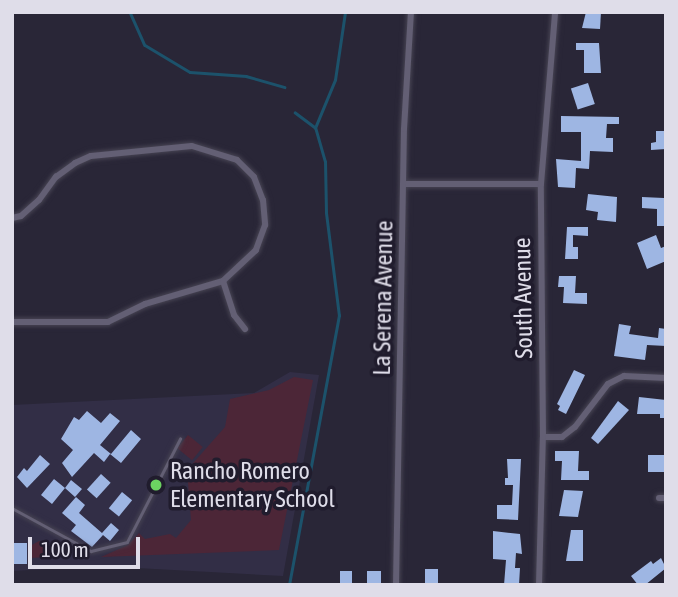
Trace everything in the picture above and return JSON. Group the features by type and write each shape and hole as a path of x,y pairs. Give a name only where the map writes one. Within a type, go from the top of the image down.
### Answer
{"street":[{"name":"La Serena Avenue","path":"396,585 404,129 411,12"},
{"name":"South Avenue","path":"539,585 543,437 541,184 555,12"},
{"path":"12,218 21,216 39,200 56,177 75,163 91,156 192,146 222,153 237,160 254,177 263,200 265,225 256,250 223,281 145,304 108,322 12,322"},
{"path":"405,184 541,184"},
{"path":"223,281 233,315 245,329"},
{"path":"543,437 562,437 575,427 608,384 624,376 666,378"}],"lane":[{"path":"12,508 91,551 127,542 180,439"}],"shaded area":[{"name":"Rancho Romero Elementary School","path":"290,372 319,375 283,576 100,566 12,571 12,405 254,393"},
{"path":"294,377 313,380 279,550 101,557 128,545 139,533 145,539 170,534 176,538 191,520 187,470 225,427 230,399 269,390"},
{"path":"188,435 203,447 192,460 177,448"},
{"path":"39,541 48,543 50,557 29,558 30,546"}],"building":[{"path":"586,12 601,12 600,29 582,28"},
{"path":"576,43 599,43 601,73 584,73 584,50 576,50"},
{"path":"588,83 595,104 578,109 571,89"},
{"path":"561,116 619,117 619,124 607,124 606,138 613,138 613,152 590,151 589,169 576,168 575,188 558,187 556,159 581,161 581,132 561,132"},
{"path":"656,131 666,131 666,149 651,150 651,143 656,142"},
{"path":"588,194 617,197 616,222 597,220 598,212 586,210"},
{"path":"642,197 664,198 666,226 657,226 657,209 642,208"},
{"path":"567,227 588,227 588,236 573,235 573,247 578,247 578,259 565,259"},
{"path":"656,235 661,248 666,246 666,261 647,269 637,243"},
{"path":"559,276 576,276 575,293 587,293 587,304 563,303 564,287 558,287"},
{"path":"619,324 631,326 629,334 658,338 659,328 666,329 666,346 647,345 645,360 614,356"},
{"path":"574,370 585,375 566,414 558,410 560,406 557,404"},
{"path":"639,397 666,400 666,418 660,418 660,414 637,414"},
{"path":"618,401 629,410 598,444 591,438"},
{"path":"87,411 101,423 110,413 120,421 100,445 111,454 131,430 141,439 121,463 110,454 104,462 94,453 72,477 62,463 73,450 61,439 74,417 79,420"},
{"path":"555,451 579,451 578,471 589,471 589,480 561,480 562,461 555,461"},
{"path":"40,455 50,464 27,488 17,477 24,468 27,471"},
{"path":"648,455 666,455 666,472 648,472"},
{"path":"507,459 521,459 518,520 497,519 497,505 512,505 513,485 505,485 505,478 508,478"},
{"path":"101,474 111,483 97,498 87,490"},
{"path":"54,479 65,488 52,504 41,495"},
{"path":"71,480 82,489 75,497 65,488"},
{"path":"564,490 583,491 578,517 559,516"},
{"path":"122,492 132,500 119,517 109,508"},
{"path":"76,497 85,505 79,513 102,533 111,523 119,530 110,541 103,535 92,547 71,531 76,525 62,513"},
{"path":"571,530 583,530 583,561 566,561"},
{"path":"493,531 520,534 522,554 516,553 515,568 520,568 519,585 504,585 506,560 493,559"},
{"path":"12,543 27,543 27,564 12,564"},
{"path":"661,558 666,568 645,585 638,585 631,576 651,561 653,564"},
{"path":"425,569 438,569 438,585 425,585"},
{"path":"340,571 352,571 352,585 340,585"},
{"path":"367,571 381,571 381,585 367,585"}],"waterway":[{"path":"130,12 145,45 190,72 246,76 284,87"},
{"path":"315,128 335,80 345,12"},
{"path":"289,585 339,316 326,213 325,162 315,128 295,113"}],"place":[{"name":"Rancho Romero Elementary School","path":"156,485"}]}
